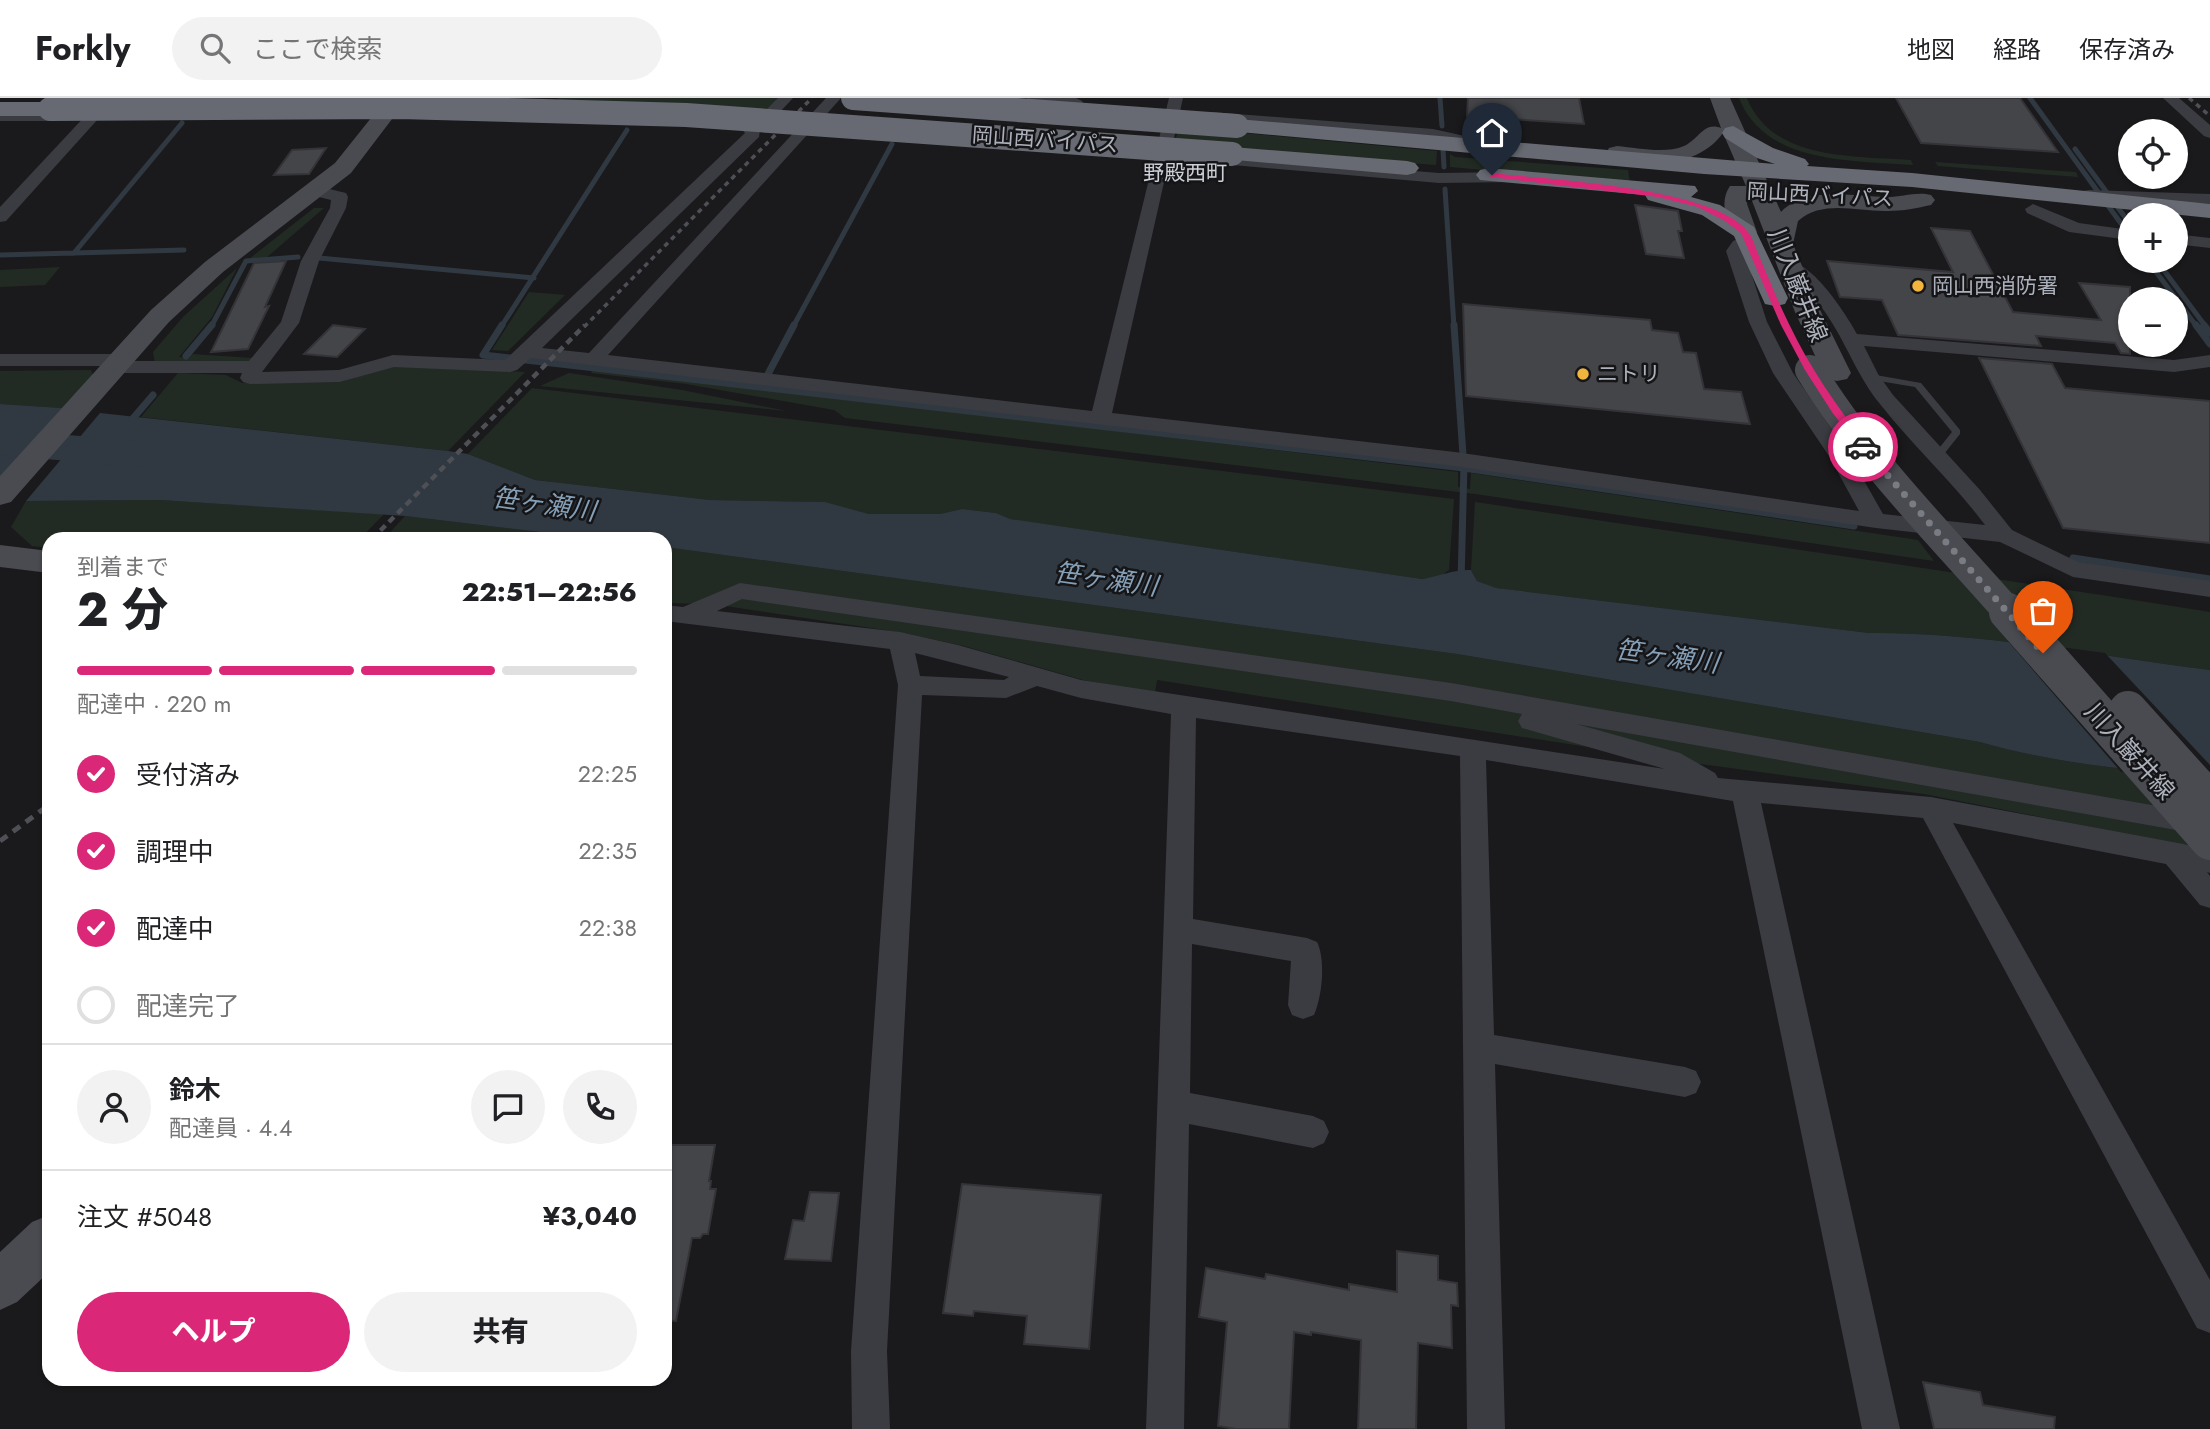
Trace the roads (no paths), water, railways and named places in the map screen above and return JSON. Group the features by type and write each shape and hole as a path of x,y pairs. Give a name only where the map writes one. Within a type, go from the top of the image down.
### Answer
{"highway":[{"name":"岡山西バイパス","path":"853,98 1561,154 1744,180 2086,202 2118,213"},
{"name":"岡山西バイパス","path":"0,109 400,107 644,113 832,124 1232,154 1661,190 1744,180"},
{"path":"1723,133 1798,165 1876,173 1918,190"},
{"path":"1562,182 1687,201 1718,214 1746,236 1778,307"},
{"name":"岡山西バイパス","path":"2188,213 2210,211"},
{"path":"2188,223 2210,225"}],"main road":[{"name":"川入巌井線","path":"1701,98 1723,133 1744,180 1786,256 1813,329 1815,364 1835,411 1868,453 2210,841"},
{"name":"川入巌井線","path":"1720,98 1723,133"},
{"path":"0,495 186,291 344,169 393,106"},
{"path":"1069,148 1067,137 1079,109"},
{"path":"1561,154 1581,150 1659,156 1684,154 1699,149 1723,133"},
{"path":"1744,180 1735,204 1746,236"},
{"name":"川入巌井線","path":"1744,180 1778,307"},
{"path":"1786,256 1786,222 1791,215 1808,206 1836,203 1892,204 1918,190"},
{"name":"川入巌井線","path":"1815,364 1864,414 1899,457 2210,801"},
{"path":"0,556 42,561"},
{"path":"0,1285 42,1246"}],"street":[{"path":"0,216 110,98"},
{"path":"522,118 540,112 551,98"},
{"path":"0,116 393,106 522,118 752,126 761,124 786,98"},
{"path":"593,360 834,98"},
{"path":"917,98 1079,109 1174,106 1433,134 1508,150"},
{"path":"1033,98 1070,101 1077,104 1079,109"},
{"path":"2170,98 2210,133"},
{"path":"1101,416 1174,106"},
{"path":"317,191 340,197 338,208 310,261 290,323 254,367 250,378 340,376 393,361 510,366 753,134 752,126"},
{"path":"803,130 1163,155 1439,178 1518,177"},
{"path":"2188,204 2210,199"},
{"path":"2038,201 2075,228 2118,219"},
{"path":"1746,236 1735,251 1758,322 1783,373 1839,456 1876,521"},
{"path":"2188,240 2210,243"},
{"path":"1786,256 1813,283 1851,339 1870,377 1937,457 1990,514 2004,535"},
{"path":"1851,339 2174,366 2210,360"},
{"path":"522,356 593,360 1101,416 1455,459 1876,521 2004,535 2073,569 2210,589"},
{"path":"0,360 114,367 254,367"},
{"path":"675,614 740,591 1451,692 2210,825"},
{"path":"675,614 900,641 958,654 1081,689 1184,707 1473,748 1733,791 1838,797 1931,808 2210,862"},
{"path":"870,1429 869,1351 910,685 900,641"},
{"path":"910,685 1006,689 1036,676"},
{"path":"1451,692 1474,705 1671,760 1733,791"},
{"path":"1165,1429 1184,707"},
{"path":"1473,748 1486,1429"},
{"path":"1733,791 1881,1429"},
{"path":"1931,808 2210,1315"},
{"path":"2175,855 2210,896"},
{"path":"1178,929 1307,951 1303,1005"},
{"path":"1479,1047 1685,1082"},
{"path":"1173,1105 1313,1132"}],"lane":[{"path":"1870,377 1918,385 1957,432 1937,457"}],"water":[{"path":"0,404 62,408 0,478"},
{"path":"100,413 468,454 535,480 710,500 825,502 869,514 940,514 962,509 996,513 1010,519 1422,579 1471,570 1477,581 1496,588 1869,633 1953,636 2210,670 2210,777 2065,761 1980,742 1457,654 672,548 672,532 541,532 405,516 160,500 26,501"}],"waterway":[{"path":"1440,98 1442,126"},
{"path":"2030,98 2118,219"},
{"path":"74,253 182,123"},
{"path":"532,278 627,130"},
{"path":"793,327 892,144"},
{"path":"1443,149 1444,167"},
{"path":"2075,149 2118,208"},
{"path":"1445,189 1454,327"},
{"path":"74,253 184,250"},
{"path":"0,255 74,253"},
{"path":"211,327 246,261 298,257"},
{"path":"319,258 532,278"},
{"path":"2157,273 2197,327"},
{"path":"2166,273 2206,327"},
{"path":"501,327 532,278"},
{"path":"186,356 212,325"},
{"path":"502,325 483,355 1464,468"},
{"path":"768,374 794,325"},
{"path":"1454,325 1463,455"},
{"path":"2196,325 2210,344"},
{"path":"2204,325 2210,333"},
{"path":"129,423 153,395"},
{"name":"笹ヶ瀬川","path":"0,442 137,454"},
{"path":"1461,582 1464,468"},
{"path":"1464,468 1854,526"},
{"path":"2073,558 2210,579"}],"railway":[{"path":"584,327 812,98"},
{"path":"2189,98 2210,116"},
{"path":"379,532 585,325"},
{"path":"0,841 42,810"}],"place":[{"name":"岡山西消防署","path":"1918,286"},
{"name":"ニトリ","path":"1583,374"}],"district":[{"name":"野殿西町","path":"1185,173"}]}
